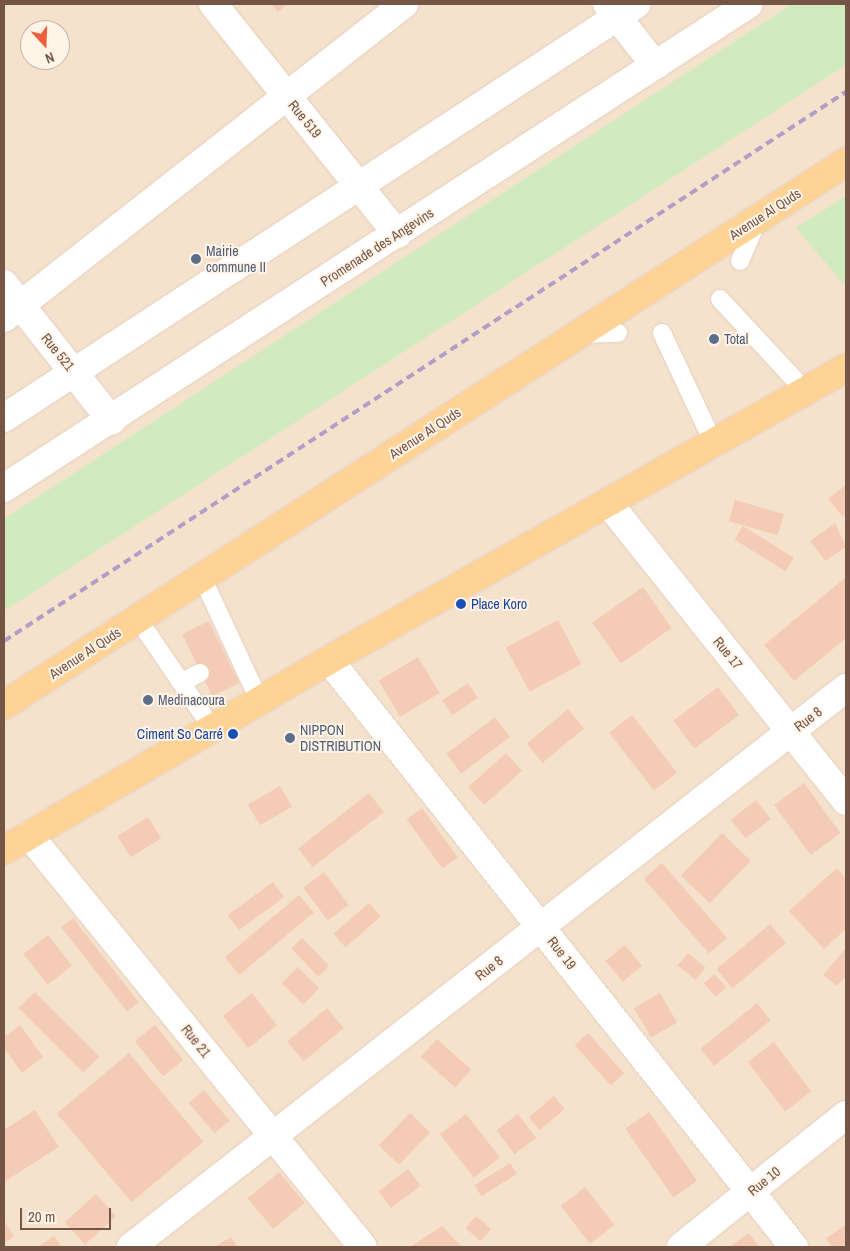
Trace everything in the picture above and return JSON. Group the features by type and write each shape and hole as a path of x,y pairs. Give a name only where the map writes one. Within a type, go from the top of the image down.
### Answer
{"main road":[{"name":"Avenue Al Quds","path":"4,705 846,162"},
{"path":"4,850 259,700 609,504 846,368"}],"street":[{"name":"Rue 519","path":"213,4 397,234"},
{"path":"12,312 404,4"},
{"name":"Promenade des Angevins","path":"4,488 112,421 749,4"},
{"path":"4,418 360,187 620,8 655,66"},
{"name":"Rue 521","path":"4,284 12,312 75,372 112,421"},
{"name":"Rue 17","path":"609,504 846,801"},
{"name":"Rue 19","path":"330,660 794,1247"},
{"name":"Rue 8","path":"131,1247 846,688"},
{"name":"Rue 21","path":"29,835 363,1247"},
{"name":"Rue 10","path":"681,1247 846,1115"}],"lane":[{"path":"740,261 758,218"},
{"path":"720,299 806,392"},
{"path":"580,334 618,333"},
{"path":"662,333 714,444"},
{"path":"202,577 233,657 259,700"},
{"path":"138,619 212,728"},
{"path":"182,682 200,673"}],"shaded area":[{"path":"4,4 846,4 846,1247 4,1247"}],"green space":[{"path":"792,4 846,4 846,65 4,611 4,519"},
{"path":"846,196 846,287 796,228"}],"building":[{"path":"271,4 287,4 278,12"},
{"path":"846,485 846,514 843,517 828,499"},
{"path":"735,500 784,514 778,535 729,521"},
{"path":"835,523 846,547 825,561 810,541"},
{"path":"743,526 794,558 785,571 735,540"},
{"path":"846,577 846,638 794,681 764,645"},
{"path":"643,587 672,628 621,664 592,623"},
{"path":"558,620 581,664 529,692 506,648"},
{"path":"209,621 239,683 212,696 182,634"},
{"path":"418,657 440,693 400,717 379,681"},
{"path":"468,683 478,698 452,715 442,700"},
{"path":"718,687 739,715 694,749 673,721"},
{"path":"568,709 584,728 543,763 527,744"},
{"path":"632,715 677,773 654,790 609,733"},
{"path":"495,717 510,737 461,774 446,754"},
{"path":"506,753 522,771 484,805 468,787"},
{"path":"804,783 840,833 811,855 774,805"},
{"path":"280,786 292,807 260,825 248,805"},
{"path":"369,793 384,812 313,867 298,848"},
{"path":"756,800 771,819 746,839 731,820"},
{"path":"422,808 458,857 442,869 407,819"},
{"path":"148,817 161,838 131,857 117,836"},
{"path":"722,833 751,861 710,903 681,875"},
{"path":"662,863 727,938 709,953 644,879"},
{"path":"837,868 846,879 846,929 824,949 789,911"},
{"path":"324,872 349,905 328,920 303,888"},
{"path":"273,882 284,897 239,930 228,915"},
{"path":"299,895 314,913 239,975 225,957"},
{"path":"369,903 381,917 345,947 334,934"},
{"path":"73,918 139,1002 127,1012 61,927"},
{"path":"770,924 786,943 732,988 716,969"},
{"path":"48,935 72,966 48,985 24,954"},
{"path":"302,938 329,966 318,976 291,948"},
{"path":"625,945 642,966 623,982 606,961"},
{"path":"846,948 846,976 837,986 823,975"},
{"path":"688,953 706,968 695,980 678,965"},
{"path":"298,967 319,988 303,1004 282,983"},
{"path":"714,974 726,987 716,997 704,984"},
{"path":"35,992 99,1056 83,1073 19,1008"},
{"path":"252,993 277,1025 248,1048 223,1016"},
{"path":"660,993 677,1022 651,1037 634,1008"},
{"path":"757,1003 771,1020 714,1066 700,1049"},
{"path":"327,1008 344,1028 304,1061 287,1041"},
{"path":"20,1025 43,1057 22,1073 4,1048 4,1037"},
{"path":"155,1025 183,1060 163,1076 135,1041"},
{"path":"588,1033 624,1073 611,1085 575,1045"},
{"path":"437,1039 471,1070 455,1088 421,1057"},
{"path":"774,1042 811,1092 785,1111 748,1062"},
{"path":"129,1053 204,1142 132,1202 57,1113"},
{"path":"204,1090 230,1121 214,1133 189,1103"},
{"path":"554,1096 565,1109 540,1130 529,1117"},
{"path":"35,1110 59,1147 4,1182 4,1130"},
{"path":"649,1112 697,1181 673,1197 625,1129"},
{"path":"410,1113 430,1132 399,1165 379,1145"},
{"path":"466,1114 500,1157 474,1178 440,1134"},
{"path":"518,1114 536,1138 514,1154 496,1130"},
{"path":"510,1163 517,1174 481,1196 474,1185"},
{"path":"408,1169 421,1186 391,1208 378,1191"},
{"path":"279,1172 305,1203 273,1229 248,1198"},
{"path":"585,1187 615,1225 590,1244 561,1206"},
{"path":"96,1194 116,1216 85,1244 65,1222"},
{"path":"476,1216 491,1229 481,1241 466,1228"},
{"path":"4,1221 14,1236 4,1244"},
{"path":"846,1225 846,1245 832,1247 826,1238"},
{"path":"442,1226 462,1247 410,1247"},
{"path":"749,1233 759,1247 729,1247"},
{"path":"54,1236 62,1247 38,1247"},
{"path":"231,1237 238,1247 214,1247"}],"railway":[{"path":"4,641 846,92"}],"place":[{"name":"Mairie commune II","path":"196,259"},
{"name":"Total","path":"714,339"},
{"name":"Place Koro","path":"461,604"},
{"name":"Medinacoura","path":"148,700"},
{"name":"Ciment So Carré","path":"233,734"},
{"name":"NIPPON DISTRIBUTION","path":"290,738"}]}
